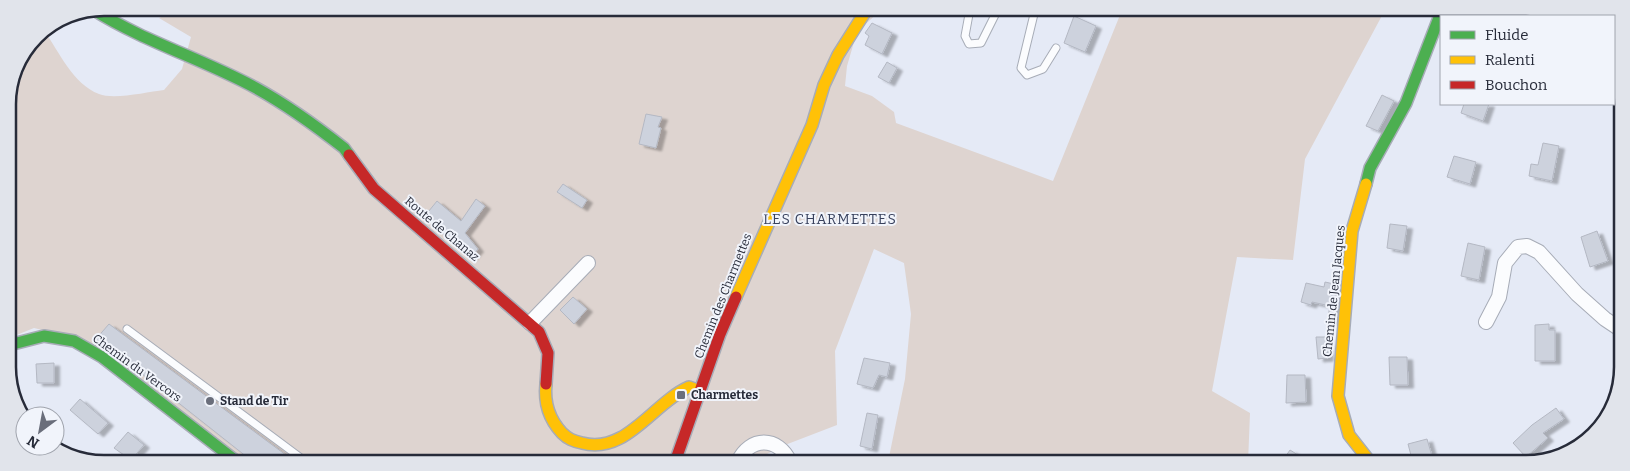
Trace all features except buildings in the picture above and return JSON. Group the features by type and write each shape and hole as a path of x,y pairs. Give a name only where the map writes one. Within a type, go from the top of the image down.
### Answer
{"street":[{"name":"Route de Chanaz","path":"105,16 145,38 255,87 298,114 344,148 374,189 539,332 548,353 545,391 547,409 560,431 577,445 597,449 610,448 624,443 638,434 676,394 686,387 697,389"},
{"name":"Chemin des Charmettes","path":"677,455 697,389 812,125 824,85 838,55 863,16"},
{"name":"Chemin de Jean Jacques","path":"1365,455 1349,434 1338,396 1352,231 1370,168 1406,103 1440,16"},
{"path":"1486,322 1499,297 1505,263 1518,247 1526,246 1539,252 1578,294 1604,319 1614,325"},
{"path":"530,323 588,263"},
{"name":"Chemin du Vercors","path":"16,343 44,336 74,340 102,357 228,455"},
{"path":"741,455 749,445 758,442 777,447 784,455"}],"lane":[{"path":"968,16 964,36 969,44 981,43 995,16"},
{"path":"1034,16 1021,68 1028,75 1043,69 1056,48"},
{"path":"127,329 297,455"}],"shaded area":[{"path":"163,16 874,16 857,32 847,66 845,86 872,96 894,112 896,123 1053,181 1120,16 1382,16 1305,159 1293,260 1237,257 1212,391 1250,413 1248,455 889,455 905,379 911,314 904,263 874,249 835,351 837,425 785,445 765,455 230,455 59,334 34,328 16,335 16,98 23,70 31,55 48,36 74,75 82,83 99,94 122,96 164,90 182,69 191,37 159,18"}],"traffic: fast":[{"path":"104,16 133,32 236,78 268,95 323,132 344,148 349,155"},
{"path":"1366,184 1370,168 1406,103 1440,16"},
{"path":"16,343 44,336 74,341 102,357 228,455"}],"traffic: slow":[{"path":"736,297 812,125 824,85 838,55 863,16"},
{"path":"1365,455 1349,435 1338,396 1352,231 1366,184"},
{"path":"546,384 548,410 562,433 576,441 598,445 612,442 626,435 676,394 689,387 700,391"}],"traffic: jam":[{"path":"349,155 374,189 539,332 548,353 546,384"},
{"path":"677,455 720,334 736,297"}],"place":[{"name":"Charmettes","path":"681,395"},
{"name":"Stand de Tir","path":"210,401"}],"district":[{"name":"LES CHARMETTES","path":"830,219"}]}
